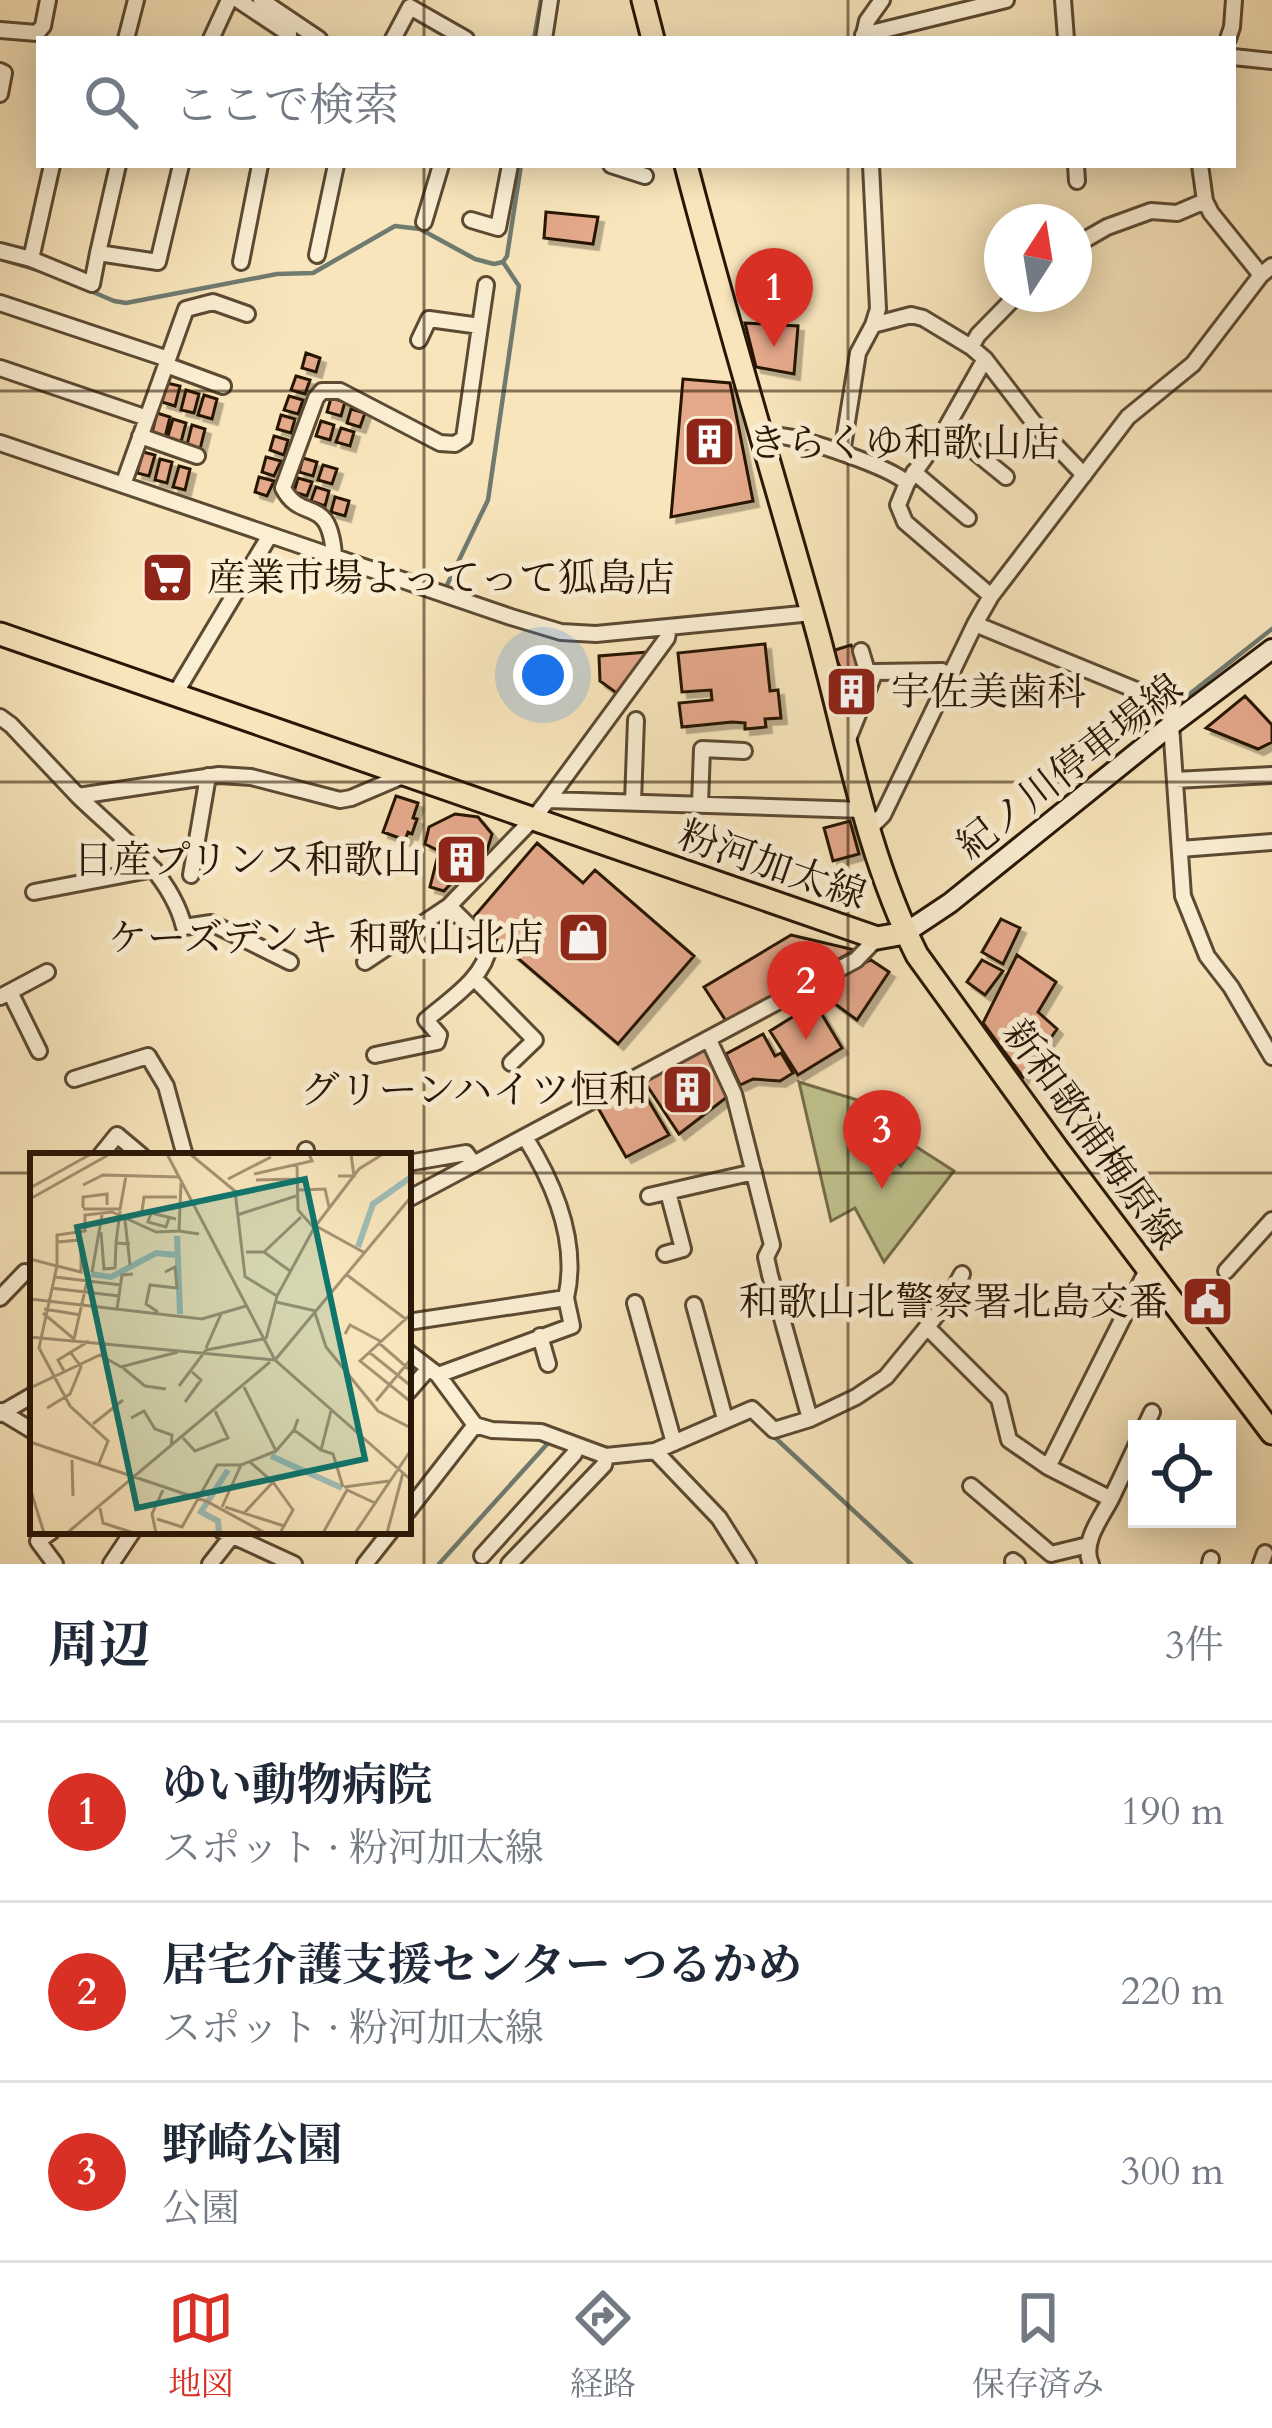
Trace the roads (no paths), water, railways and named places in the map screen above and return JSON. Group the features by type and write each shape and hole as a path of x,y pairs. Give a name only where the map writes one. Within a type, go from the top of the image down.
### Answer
{"main road":[{"path":"643,0 652,36"},
{"name":"粉河加太線","path":"0,634 877,938 905,932 867,820 687,168"},
{"name":"紀ノ川停車場線","path":"905,932 950,903 1272,649"},
{"name":"新和歌浦梅原線","path":"905,932 917,955 1272,1432"}],"street":[{"path":"0,30 37,33 48,0"},
{"path":"127,36 136,0"},
{"path":"213,36 233,0 289,36"},
{"path":"261,0 315,36"},
{"path":"544,36 550,0"},
{"path":"863,36 867,21 882,0"},
{"path":"867,36 1006,0"},
{"path":"1063,0 1066,36"},
{"path":"1229,36 1234,0"},
{"path":"395,36 410,7 461,36"},
{"path":"1236,56 1272,61"},
{"path":"0,71 4,73 0,94"},
{"path":"31,260 51,168"},
{"path":"0,251 92,284 117,168"},
{"path":"98,253 158,262 180,168"},
{"path":"241,262 259,168"},
{"path":"317,255 336,168"},
{"path":"424,222 440,168"},
{"path":"471,220 497,228 509,168"},
{"path":"620,168 645,176"},
{"path":"842,453 858,353 878,309 872,168"},
{"path":"548,800 700,804 867,820 883,815 991,596 1128,417 1193,364 1266,270 1232,242 1205,201 1200,168"},
{"path":"1092,235 1151,211 1178,213 1205,201"},
{"path":"334,555 332,529 320,514 290,500 284,488 316,398 322,392 340,391 440,443 455,444 464,438 486,285"},
{"path":"123,485 186,309 213,302 247,314"},
{"path":"0,304 223,386"},
{"path":"971,347 1000,312"},
{"path":"873,325 911,315 971,347 1084,475"},
{"path":"419,340 430,320 480,326"},
{"path":"985,359 898,505 905,522 991,596"},
{"path":"0,368 147,418"},
{"path":"946,428 1006,477"},
{"path":"140,436 197,456"},
{"path":"761,439 779,436 911,478 968,518"},
{"path":"0,465 5,445 561,632 596,634 812,613"},
{"path":"175,694 270,535"},
{"path":"975,623 1136,690 1176,722 1183,896 1207,956 1272,1057"},
{"path":"365,962 449,906 533,819 667,638 669,627"},
{"path":"861,651 867,671 942,671 950,675"},
{"path":"847,742 875,672"},
{"path":"0,717 162,877 179,905 184,927 211,923 290,962"},
{"path":"633,802 636,720"},
{"path":"700,804 702,749 744,751"},
{"path":"1175,780 1272,775"},
{"path":"77,796 208,776 251,777 340,800 405,776"},
{"path":"191,874 208,776"},
{"path":"1180,849 1272,842"},
{"path":"34,892 154,869"},
{"path":"375,1055 436,1042 439,1035 426,1020 474,978 488,955 489,946 449,906"},
{"path":"411,1197 856,961 877,938"},
{"path":"39,1051 5,994 47,972"},
{"path":"474,978 536,1040 511,1063"},
{"path":"709,1040 734,1094 772,1245 766,1257 770,1275 810,1419"},
{"path":"74,1079 148,1056 166,1086 184,1153"},
{"path":"103,1153 117,1136 138,1153"},
{"path":"411,1389 433,1371 572,1326 566,1298 572,1273 559,1199 525,1137"},
{"path":"411,1162 466,1153 474,1164"},
{"path":"649,1196 754,1172"},
{"path":"665,1254 683,1250 668,1192"},
{"path":"1226,1270 1272,1220"},
{"path":"1048,1467 1148,1268"},
{"path":"0,1298 26,1272"},
{"path":"411,1354 433,1371 475,1425 541,1432 605,1460 658,1454 752,1409 774,1430 810,1419 856,1396 886,1377 946,1304 962,1274"},
{"path":"411,1322 566,1298"},
{"path":"634,1303 674,1443"},
{"path":"694,1305 725,1419"},
{"path":"927,1327 999,1400 1009,1440 1048,1467 1111,1499"},
{"path":"540,1336 548,1364"},
{"path":"1,1412 30,1397"},
{"path":"1,1412 30,1429"},
{"path":"1148,1420 1152,1412"},
{"path":"411,1506 475,1425"},
{"path":"482,1556 576,1450"},
{"path":"658,1454 719,1518 748,1564"},
{"path":"509,1564 605,1460"},
{"path":"1091,1564 1088,1545 1128,1463"},
{"path":"971,1486 1051,1554 1088,1545"},
{"path":"48,1534 38,1541 56,1564"},
{"path":"111,1564 132,1534"},
{"path":"210,1564 226,1534"},
{"path":"229,1534 294,1564"},
{"path":"365,1564 390,1534"}],"waterway":[{"path":"535,36 541,0"},
{"path":"503,262 521,168"},
{"path":"0,259 126,303 277,274 313,273 395,226 420,229 475,259 503,262"},
{"path":"447,585 488,500 519,286 503,262"},
{"path":"1177,704 1272,629"},
{"path":"714,1433 753,1417"},
{"path":"770,1433 911,1564"},
{"path":"439,1564 549,1442"},
{"path":"576,1452 600,1460"}],"place":[{"name":"ゆい動物病院","path":"774,347"},
{"name":"きらくゆ和歌山店","path":"709,442"},
{"name":"産業市場よってって狐島店","path":"168,577"},
{"name":"宇佐美歯科","path":"852,691"},
{"name":"日産プリンス和歌山","path":"461,859"},
{"name":"ケーズデンキ 和歌山北店","path":"583,937"},
{"name":"居宅介護支援センター つるかめ","path":"806,1040"},
{"name":"グリーンハイツ恒和","path":"687,1089"},
{"name":"野崎公園","path":"882,1189"},
{"name":"和歌山北警察署北島交番","path":"1207,1301"}]}
